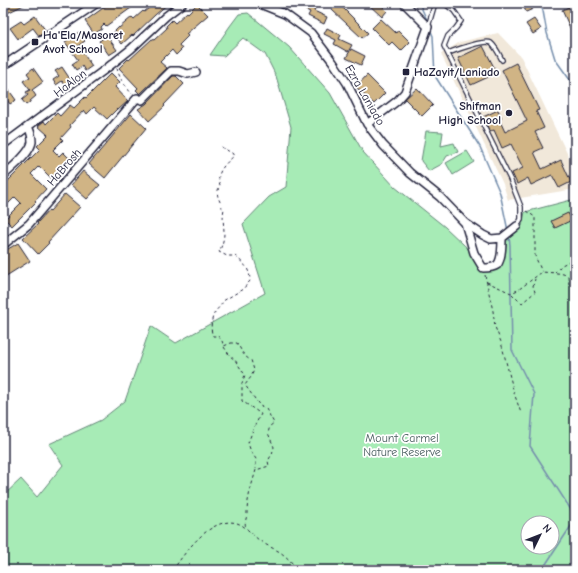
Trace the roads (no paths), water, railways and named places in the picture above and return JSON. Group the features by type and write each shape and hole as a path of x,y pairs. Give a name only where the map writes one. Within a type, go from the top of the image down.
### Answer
{"street":[{"path":"3,66 97,3"},
{"name":"HaAlon","path":"3,145 115,62 166,16 183,3"},
{"name":"Ezra Laniado","path":"258,3 285,14 311,33 347,83 367,124 383,145 410,174 440,197 465,223 482,235 491,239 502,238 500,261 496,265 484,268 474,253 465,223"},
{"path":"367,124 397,101 405,92 428,27 404,3"},
{"name":"HaBrosh","path":"3,245 29,224 137,98 142,100 171,72 179,71 188,74 196,72"},
{"path":"3,176 30,149 32,142 28,127"},
{"path":"502,238 517,226"}],"lane":[{"path":"428,27 435,3"},
{"path":"444,3 454,11 461,21 448,36 444,46 510,179 521,207 521,219 517,226"},
{"path":"448,53 487,42 495,47 502,60"}],"waterway":[{"path":"419,3 428,22"},
{"path":"540,3 555,59 575,87"},
{"path":"430,29 433,36 435,76 480,147 500,193 508,231"},
{"path":"509,237 512,350 534,394 530,446 575,516"},
{"path":"542,570 575,520"}],"place":[{"name":"Ha'Ela/Masoret Avot School","path":"35,42"},
{"name":"HaZayit/Laniado","path":"406,72"},
{"name":"Shifman High School","path":"509,113"}],"park label":[{"name":"Mount Carmel Nature Reserve","path":"402,445"}]}
